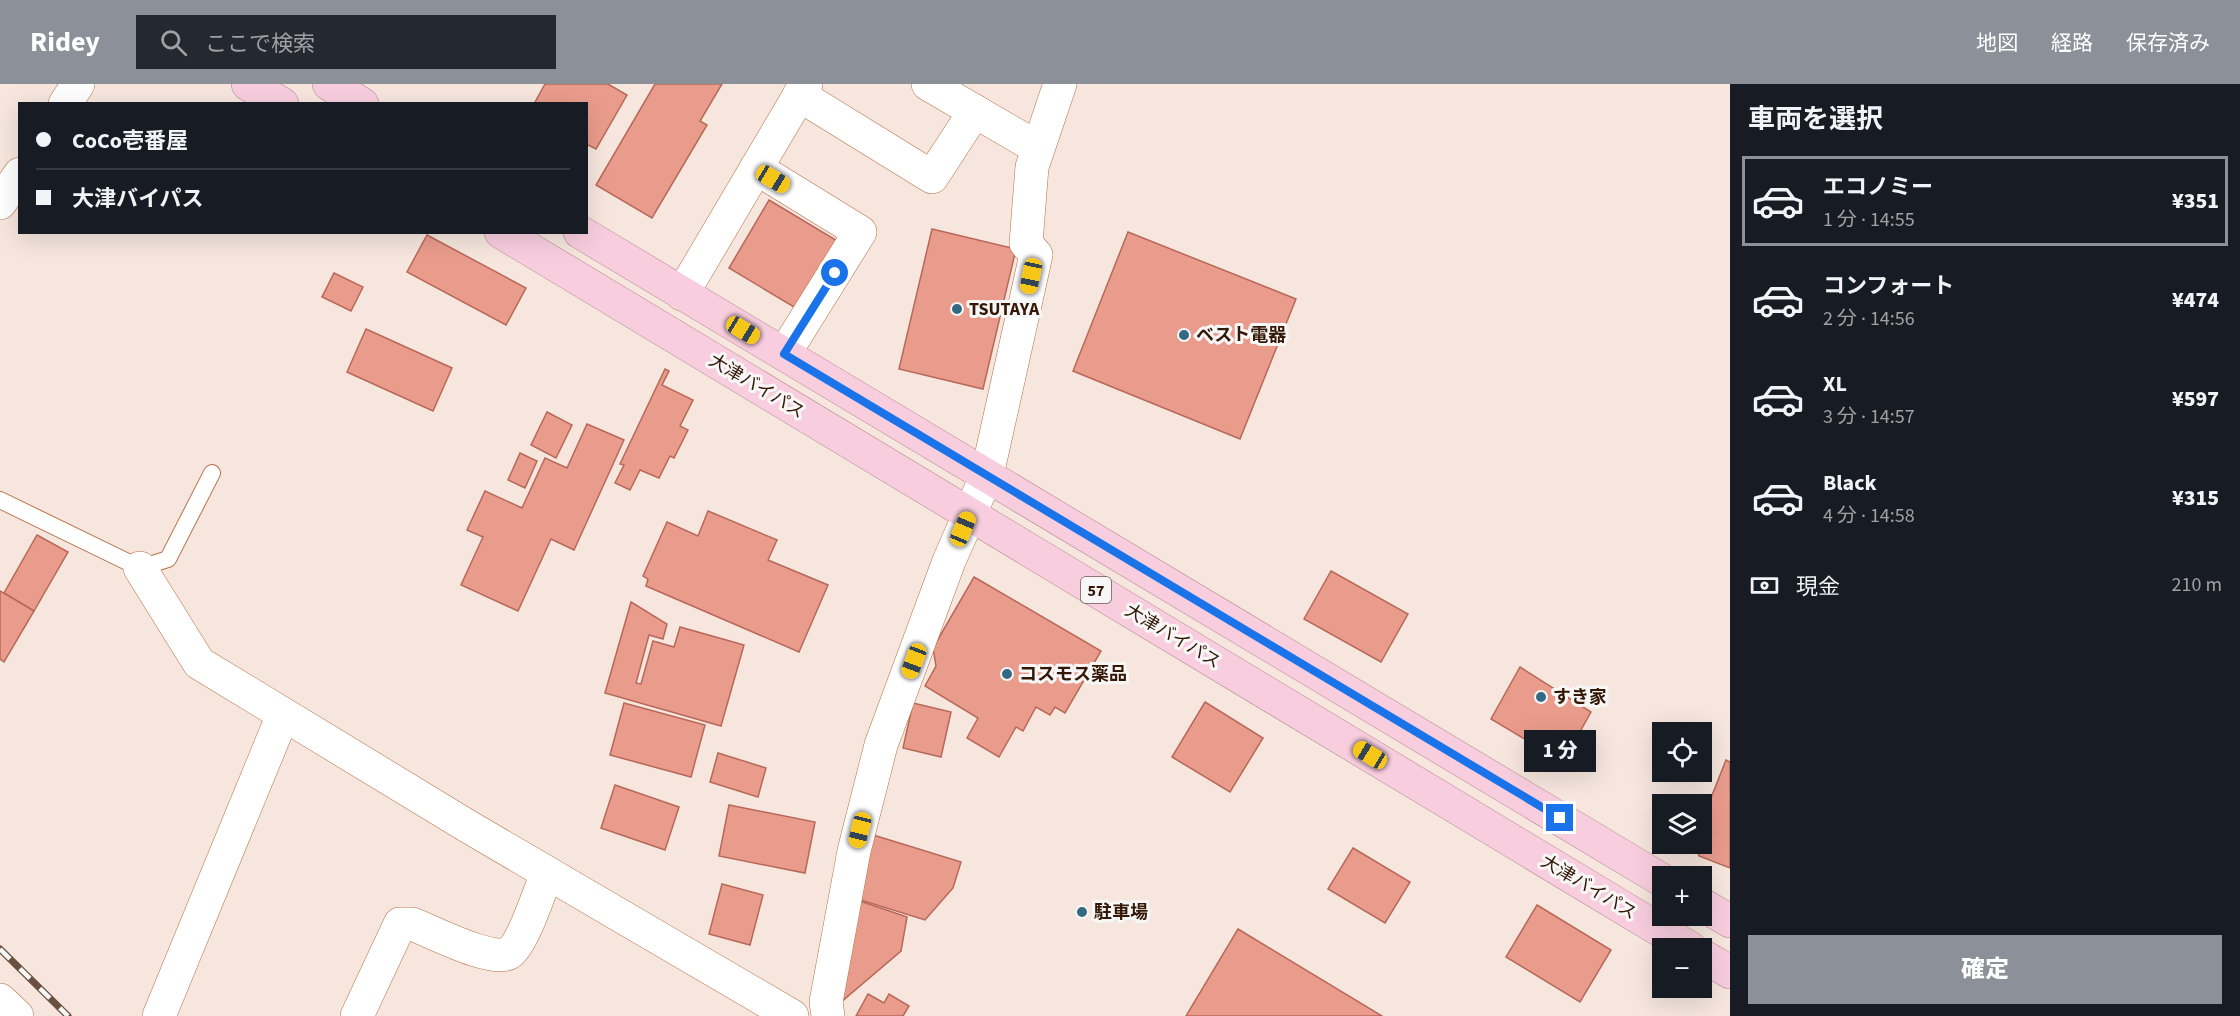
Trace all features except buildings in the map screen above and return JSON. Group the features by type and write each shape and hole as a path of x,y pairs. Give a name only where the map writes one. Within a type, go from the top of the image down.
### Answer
{"highway":[{"path":"248,84 279,102"},
{"path":"329,84 359,102"},
{"name":"大津バイパス","path":"504,234 1673,938"},
{"name":"57","path":"583,234 1652,874"},
{"path":"1712,910 1730,921"},
{"path":"1712,961 1730,972"}],"street":[{"path":"66,102 78,84"},
{"path":"928,84 1038,148"},
{"path":"828,1016 826,1002 854,851 881,745 948,561 987,475 1036,255 1026,243 1032,167 1060,84"},
{"path":"682,294 802,90 932,177 975,111"},
{"path":"756,168 860,232 784,354"},
{"path":"0,203 18,177"},
{"path":"140,568 199,663 283,716 792,1016"},
{"path":"159,1016 283,716"},
{"path":"357,1016 400,924 412,924 494,956 509,953 519,941 547,873"},
{"path":"0,1000 17,1016"}],"lane":[{"path":"0,500 140,568 168,559 212,474"}],"railway":[{"path":"0,949 68,1016"}],"place":[{"name":"TSUTAYA","path":"957,309"},
{"name":"ベスト電器","path":"1184,335"},
{"name":"コスモス薬品","path":"1007,674"},
{"name":"すき家","path":"1541,697"},
{"name":"駐車場","path":"1082,912"}],"route":[{"path":"835,273 784,354 1560,818"}]}
